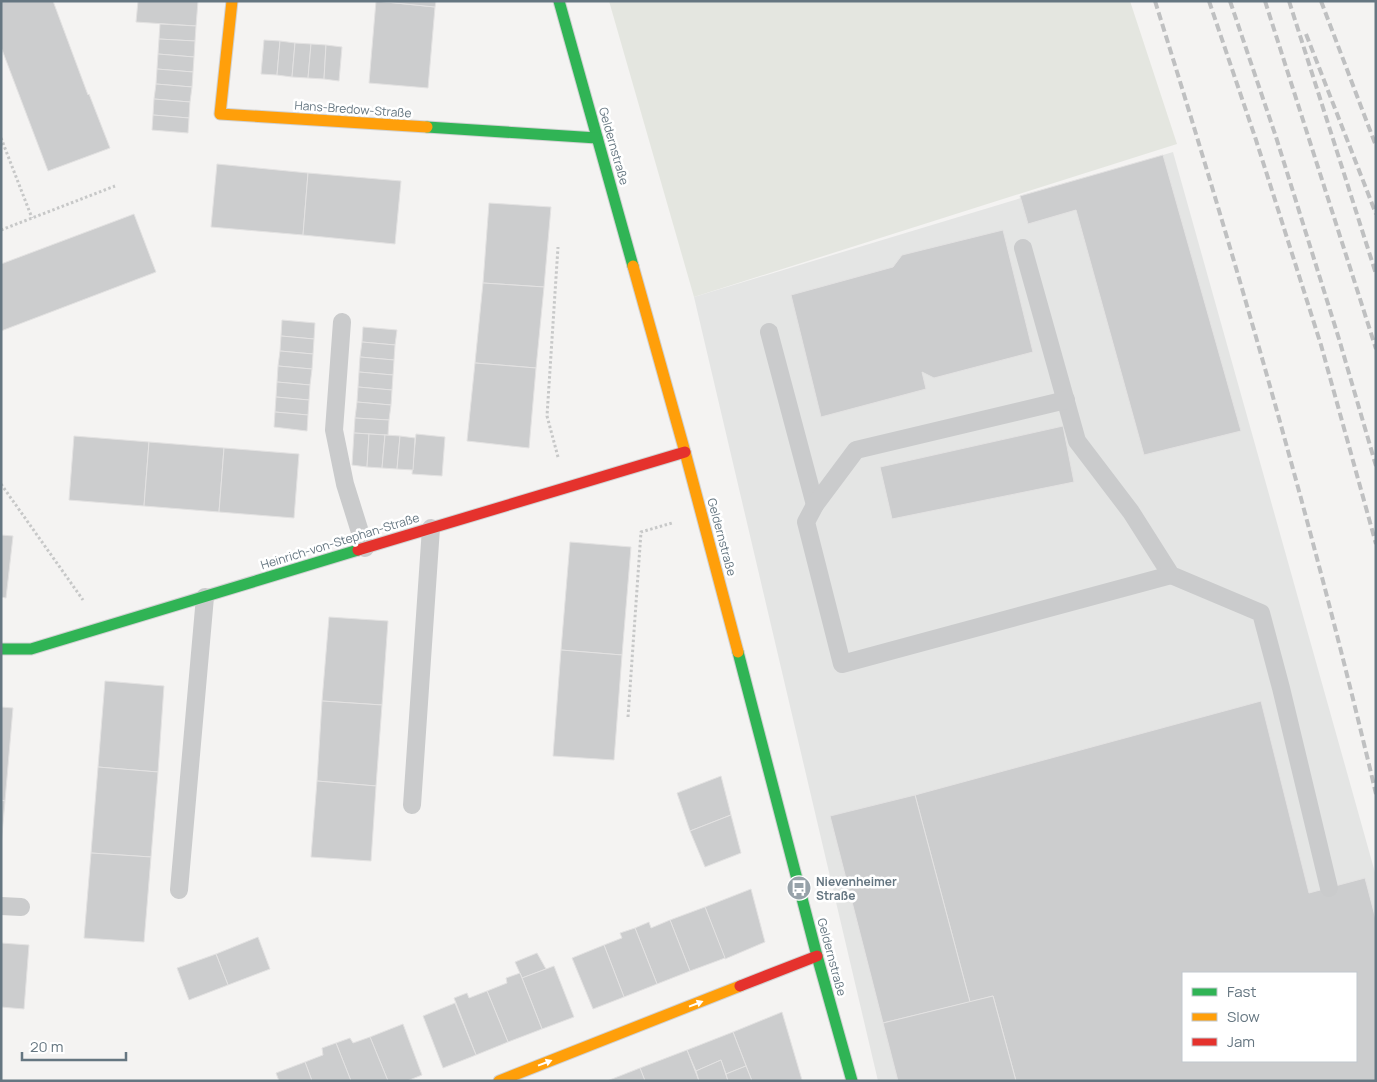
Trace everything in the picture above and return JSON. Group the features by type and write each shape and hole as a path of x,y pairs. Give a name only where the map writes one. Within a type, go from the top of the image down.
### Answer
{"street":[{"name":"Hans-Bredow-Straße","path":"232,1 220,114 597,138"},
{"name":"Geldernstraße","path":"559,1 702,514 817,956 852,1081"},
{"name":"Heinrich-von-Stephan-Straße","path":"1,649 31,649 685,452"},
{"path":"499,1081 817,956"}],"lane":[{"path":"1023,248 1077,441 1131,512 1171,575 1261,613 1329,888"},
{"path":"342,322 334,430 345,484 365,548"},
{"path":"769,332 815,505"},
{"path":"1066,400 856,450 815,505 806,522 842,664 1171,575"},
{"path":"412,804 431,528"},
{"path":"179,890 205,596"},
{"path":"1,906 21,907"}],"path":[{"path":"1,138 32,218"},
{"path":"1,230 115,186"},
{"path":"558,247 547,416 566,488"},
{"path":"1,484 102,627"},
{"path":"628,717 641,532 702,514"}],"shaded area":[{"path":"609,1 1130,1 1177,144 694,297"},
{"path":"1173,152 1376,876 1376,1081 878,1081 694,297"}],"building":[{"path":"1,1 53,1 110,148 48,171 1,47"},
{"path":"138,1 198,1 196,26 136,22"},
{"path":"376,1 435,7 428,88 369,83"},
{"path":"376,1 436,1 435,7"},
{"path":"160,24 196,26 195,41 159,39"},
{"path":"159,39 195,41 194,57 158,54"},
{"path":"264,40 280,41 277,75 261,74"},
{"path":"280,41 295,43 292,77 277,75"},
{"path":"295,43 311,44 308,78 292,77"},
{"path":"311,44 326,45 324,79 308,78"},
{"path":"326,45 342,47 339,81 324,79"},
{"path":"158,54 194,57 193,72 157,69"},
{"path":"157,69 193,72 192,87 156,84"},
{"path":"156,84 192,87 190,102 154,99"},
{"path":"154,99 190,102 189,118 153,115"},
{"path":"153,115 189,118 188,133 152,130"},
{"path":"1163,155 1241,431 1144,455 1076,210 1028,224 1020,196"},
{"path":"217,164 308,173 303,235 211,227"},
{"path":"308,173 401,181 395,244 303,235"},
{"path":"489,203 551,207 544,287 483,283"},
{"path":"134,214 156,272 1,331 1,264"},
{"path":"1003,230 1033,352 934,378 922,372 926,389 821,417 791,295 893,267 902,255"},
{"path":"483,283 544,287 536,368 475,363"},
{"path":"282,320 315,323 314,339 281,336"},
{"path":"363,327 397,330 395,345 362,342"},
{"path":"281,336 314,339 313,354 280,351"},
{"path":"362,342 395,345 394,360 360,357"},
{"path":"280,351 313,354 312,369 278,366"},
{"path":"360,357 394,360 393,375 359,372"},
{"path":"475,363 536,368 529,448 467,441"},
{"path":"278,366 312,369 310,385 277,382"},
{"path":"359,372 393,375 392,390 358,387"},
{"path":"277,382 310,385 309,400 276,397"},
{"path":"358,387 392,390 391,405 357,402"},
{"path":"276,397 309,400 308,415 275,412"},
{"path":"357,402 391,405 389,420 355,418"},
{"path":"275,412 308,415 307,431 274,427"},
{"path":"355,418 389,420 388,435 354,433"},
{"path":"1063,426 1074,482 892,519 880,467"},
{"path":"354,433 369,434 367,467 352,465"},
{"path":"369,434 385,435 382,468 367,467"},
{"path":"416,434 445,437 442,476 412,474"},
{"path":"385,435 400,436 397,469 382,468"},
{"path":"74,436 149,442 144,506 69,500"},
{"path":"400,436 415,438 413,470 397,469"},
{"path":"149,442 224,448 219,512 144,506"},
{"path":"224,448 299,454 294,518 219,512"},
{"path":"1,535 13,536 6,598 1,597"},
{"path":"570,542 631,547 622,655 561,650"},
{"path":"329,617 388,621 382,705 322,701"},
{"path":"561,650 622,655 614,760 553,756"},
{"path":"105,681 164,686 158,772 98,767"},
{"path":"322,701 382,705 376,786 317,781"},
{"path":"1261,701 1309,893 1365,878 1376,920 1376,1081 1016,1081 993,996 970,1002 915,795"},
{"path":"1,707 13,708 5,801 1,800"},
{"path":"98,767 158,772 151,857 91,853"},
{"path":"721,776 731,815 690,831 677,793"},
{"path":"317,781 376,786 371,861 311,857"},
{"path":"915,795 970,1002 883,1023 830,816"},
{"path":"1,800 5,801 1,846"},
{"path":"731,815 741,853 705,867 690,831"},
{"path":"91,853 151,857 144,942 84,938"},
{"path":"751,889 765,942 725,959 705,907"},
{"path":"705,907 725,958 690,971 670,920"},
{"path":"670,920 690,971 657,984 635,928 649,922 651,928"},
{"path":"635,928 657,984 624,997 604,945 622,938 620,933"},
{"path":"258,937 270,969 228,985 216,954"},
{"path":"1,943 29,945 24,1009 1,1007"},
{"path":"604,945 624,997 593,1009 572,958"},
{"path":"537,953 546,969 522,978 515,962"},
{"path":"216,954 228,985 189,1000 177,968"},
{"path":"554,966 574,1017 542,1029 522,978"},
{"path":"520,973 542,1029 508,1042 487,991 507,983 506,978"},
{"path":"487,991 508,1042 476,1055 454,998 467,993 469,998"},
{"path":"993,996 1016,1081 898,1081 883,1023"},
{"path":"455,1003 476,1055 443,1068 423,1016"},
{"path":"782,1012 802,1080 752,1081 733,1032"},
{"path":"403,1024 422,1075 407,1081 388,1081 370,1037"},
{"path":"733,1032 746,1066 726,1074 721,1060 696,1071 687,1050"},
{"path":"370,1037 388,1081 351,1081 336,1043 350,1038 353,1043"},
{"path":"336,1043 351,1081 312,1081 305,1062 323,1055 322,1048"},
{"path":"687,1050 699,1081 645,1081 640,1068"},
{"path":"721,1060 728,1081 699,1081 696,1071"},
{"path":"305,1062 312,1081 279,1081 276,1073"},
{"path":"746,1066 752,1081 728,1081 726,1074"},
{"path":"640,1068 645,1081 607,1081"}],"railway":[{"path":"1155,1 1273,396 1352,694 1376,794"},
{"path":"1209,1 1256,140 1321,345 1376,544"},
{"path":"1230,1 1276,137 1339,339 1376,466"},
{"path":"1265,1 1376,349"},
{"path":"1289,1 1376,274"},
{"path":"1321,1 1376,146"},
{"path":"1306,34 1376,214"}],"traffic: fast":[{"path":"559,1 633,266"},
{"path":"427,127 597,138"},
{"path":"1,649 31,649 358,550"},
{"path":"738,652 817,956 852,1081"}],"traffic: slow":[{"path":"232,1 220,114 427,127"},
{"path":"633,266 738,652"},
{"path":"499,1081 740,986"}],"traffic: jam":[{"path":"358,550 685,452"},
{"path":"740,986 817,956"}],"place":[{"name":"Nievenheimer Straße","path":"799,888"}]}
